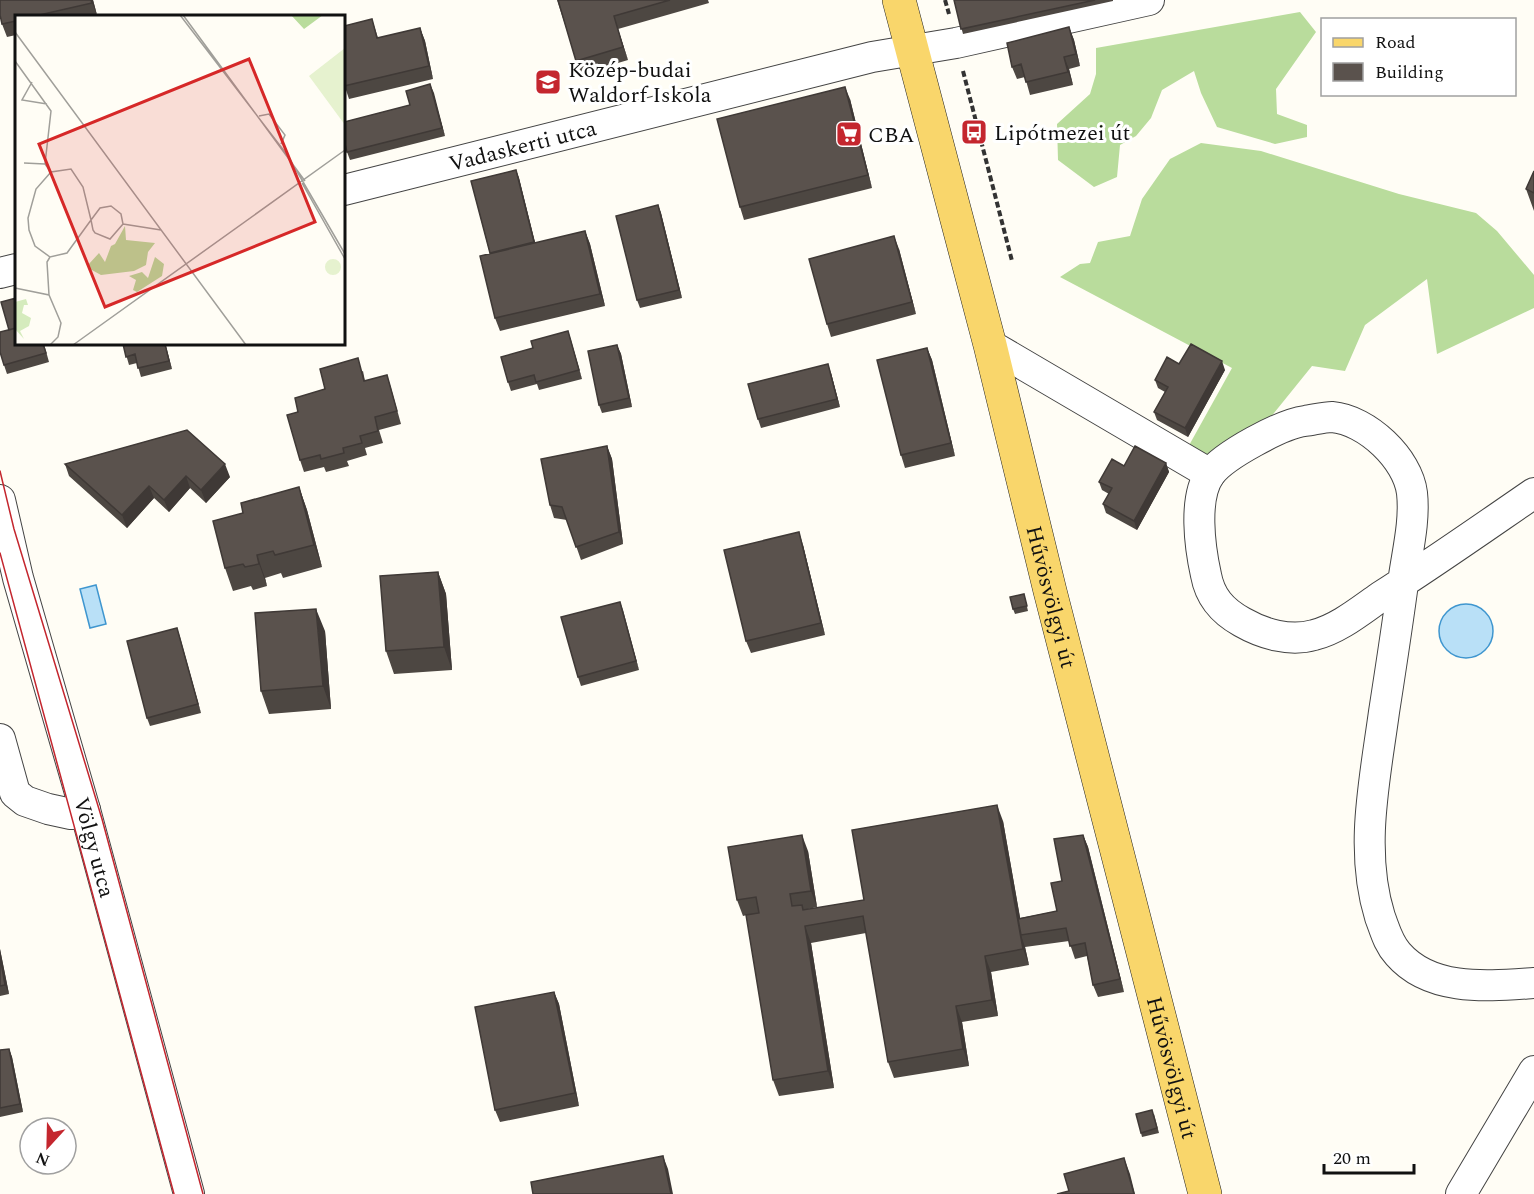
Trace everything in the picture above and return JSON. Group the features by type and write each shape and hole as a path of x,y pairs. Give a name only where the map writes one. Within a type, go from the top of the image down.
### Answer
{"main road":[{"name":"Hűvösvölgyi út","path":"899,0 990,345 1050,591 1205,1194"}],"street":[{"path":"911,50 956,43 1149,0"},
{"name":"Vadaskerti utca","path":"345,190 872,57 911,50"},
{"path":"0,273 15,269"},
{"path":"990,345 1210,474"},
{"path":"1534,493 1403,582 1336,626 1315,635 1284,637 1255,629 1228,614 1209,589 1200,547 1201,493 1210,474 1229,456 1297,422 1332,417 1360,425 1383,442 1399,462 1412,489 1413,514 1403,582 1371,807 1370,858 1374,898 1387,937 1398,954 1414,968 1434,978 1453,983 1534,984"},
{"name":"Völgy utca","path":"0,500 9,581 85,810 189,1194"},
{"path":"0,739 15,793 25,801 48,809 71,814 85,810"},
{"path":"1461,1194 1534,1071"}],"path":[{"path":"945,0 1012,261"}],"green space":[{"path":"1300,12 1316,32 1276,89 1277,114 1307,125 1307,137 1275,144 1217,127 1201,93 1194,71 1162,90 1151,118 1136,136 1120,145 1117,177 1094,187 1058,160 1057,124 1090,94 1096,74 1096,48"},
{"path":"1201,143 1261,151 1399,194 1476,213 1497,231 1534,275 1534,308 1437,354 1427,279 1365,325 1345,371 1312,366 1261,429 1203,459 1187,449 1232,368 1060,277 1080,264 1090,263 1098,242 1130,236 1142,199 1170,159"}],"water":[{"path":"96,585 106,624 90,628 80,589"},
{"path":"1461,604 1471,604 1481,608 1489,616 1493,631 1489,646 1481,654 1471,658 1461,658 1451,654 1443,646 1439,636 1439,626 1443,616 1451,608"}],"building":[{"path":"0,0 91,0 92,3 39,15 15,15 15,21 2,24"},
{"path":"558,0 670,0 614,16 623,47 576,61"},
{"path":"954,0 1095,0 961,29"},
{"path":"372,19 377,38 420,28 429,66 345,86 345,26"},
{"path":"1069,27 1076,54 1064,57 1068,72 1026,82 1021,64 1012,67 1007,43"},
{"path":"430,84 442,128 347,152 345,122 410,105 406,91"},
{"path":"845,87 868,175 740,207 717,119"},
{"path":"516,170 534,242 490,253 471,181"},
{"path":"1534,171 1534,193 1526,189"},
{"path":"658,205 679,290 637,300 616,216"},
{"path":"585,231 600,294 495,318 480,256"},
{"path":"894,236 912,302 827,324 809,259"},
{"path":"15,298 15,328 9,330 1,302"},
{"path":"15,328 15,345 43,345 46,353 4,365 0,352 0,332"},
{"path":"568,331 579,370 536,382 534,375 508,382 501,357 533,348 531,341"},
{"path":"1191,344 1222,361 1185,428 1154,412 1168,387 1155,380 1167,357 1179,364"},
{"path":"123,345 165,345 169,361 138,368 135,354 126,357"},
{"path":"617,345 629,398 599,405 588,351"},
{"path":"927,348 951,443 901,455 877,360"},
{"path":"358,358 364,381 387,375 397,411 375,417 378,431 360,436 362,443 343,448 344,453 321,459 320,455 300,460 287,415 298,412 295,398 325,389 320,369"},
{"path":"828,364 837,399 758,419 748,384"},
{"path":"187,430 225,464 201,490 186,476 164,500 149,486 122,515 65,464"},
{"path":"607,446 619,532 576,547 562,507 550,505 541,459"},
{"path":"1135,446 1166,463 1134,521 1103,504 1112,488 1099,482 1112,459 1124,466"},
{"path":"299,487 314,545 275,555 273,551 257,555 259,564 245,567 243,564 225,568 213,521 243,513 241,503"},
{"path":"799,532 821,623 746,641 724,550"},
{"path":"438,572 444,647 386,651 380,576"},
{"path":"1024,594 1027,606 1013,609 1010,597"},
{"path":"620,602 636,661 578,677 561,617"},
{"path":"316,609 323,686 261,691 255,613"},
{"path":"177,628 198,704 147,718 127,641"},
{"path":"997,805 1023,949 985,956 992,1000 956,1006 963,1049 888,1062 863,916 805,926 828,1071 773,1080 746,915 759,913 756,897 737,900 728,847 802,835 811,891 790,894 792,906 802,905 803,910 864,900 852,830"},
{"path":"1083,835 1120,979 1093,985 1085,943 1070,946 1066,928 1021,935 1018,919 1057,911 1051,883 1062,881 1054,839"},
{"path":"0,956 5,985 0,986"},
{"path":"554,992 575,1093 495,1110 475,1007"},
{"path":"9,1049 20,1104 0,1108 0,1050"},
{"path":"1152,1110 1157,1128 1141,1133 1136,1114"},
{"path":"663,1156 671,1194 533,1194 531,1182"},
{"path":"1124,1158 1134,1194 1057,1194 1069,1191 1064,1174"}],"tram line":[{"path":"0,471 14,529 102,819 203,1194"},
{"path":"0,553 174,1194"}],"place":[{"name":"Közép-budai Waldorf Iskola","path":"548,82"},
{"name":"Lipótmezei út","path":"974,132"},
{"name":"CBA","path":"849,134"}]}
